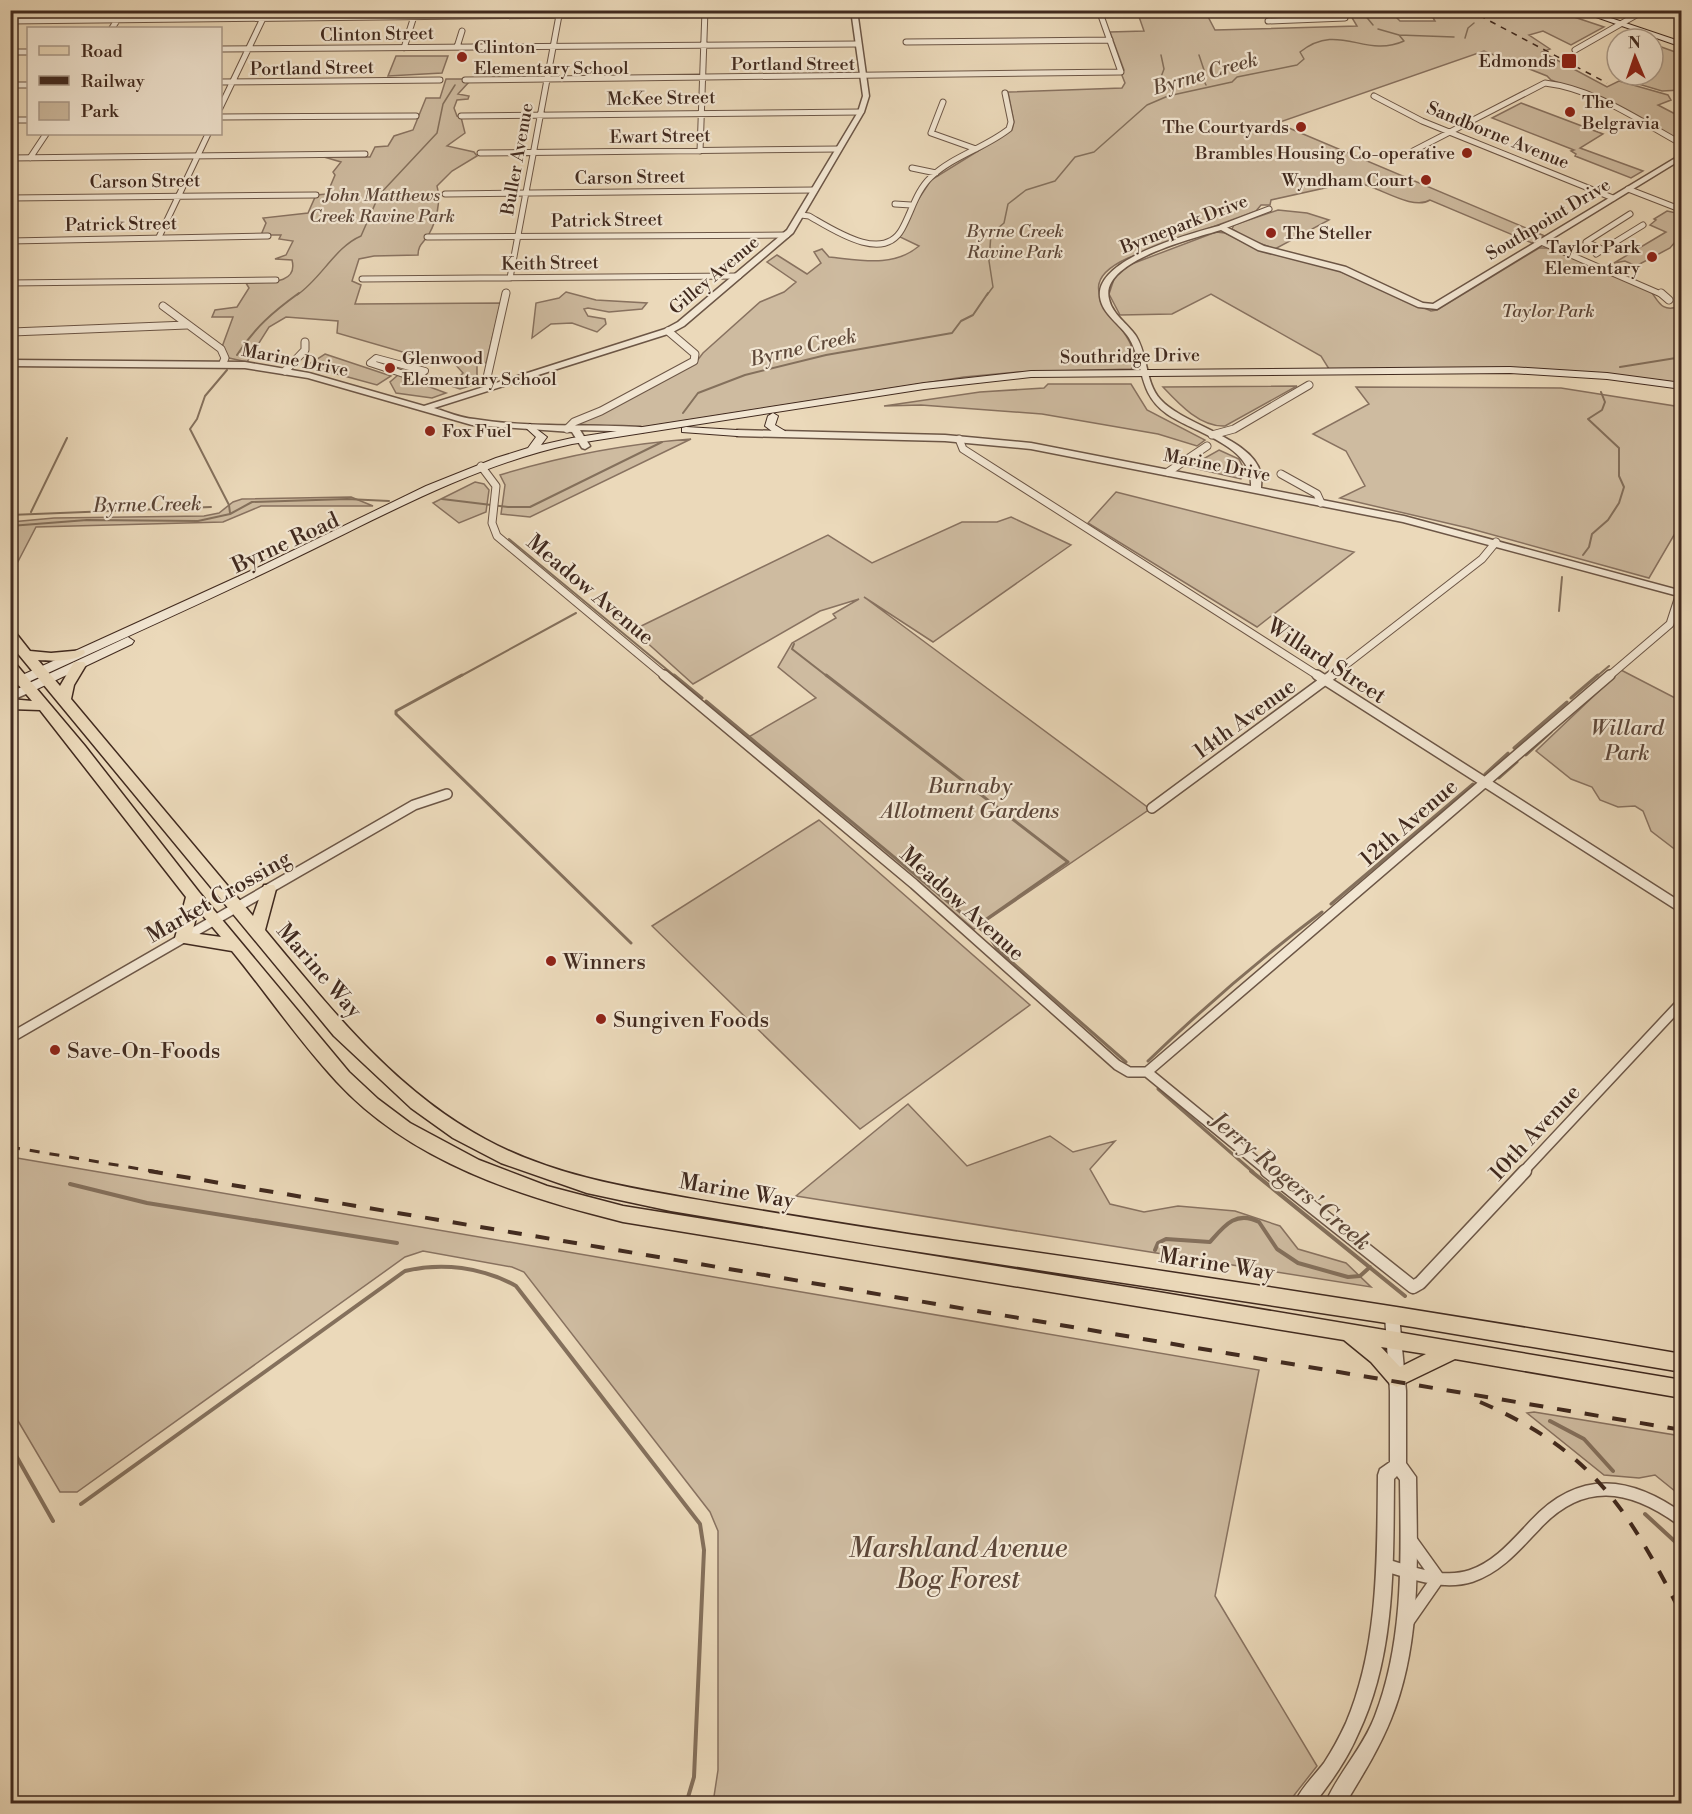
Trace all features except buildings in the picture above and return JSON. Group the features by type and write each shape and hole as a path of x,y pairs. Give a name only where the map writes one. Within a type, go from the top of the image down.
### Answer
{"main road":[{"path":"1579,10 1682,48"},
{"path":"1567,11 1620,26"},
{"path":"1665,43 1682,48"},
{"name":"Southridge Drive","path":"584,442 686,430 974,385 1044,381 1145,376 1510,370 1606,376 1682,386"},
{"name":"Southridge Drive","path":"584,442 640,430 986,377 1502,376 1576,380 1682,392"},
{"path":"773,416 770,426 781,433"},
{"path":"530,427 542,437 532,449"},
{"path":"686,430 737,433"},
{"name":"Byrne Road","path":"20,684 45,675 483,469 532,449 584,442"},
{"name":"Byrne Road","path":"483,469 584,442"},
{"name":"Marine Way","path":"10,635 340,1031 394,1087 433,1117 509,1159 549,1173 639,1197 1392,1315 1682,1363"},
{"path":"28,655 79,659 67,685 64,701"},
{"name":"Marine Way","path":"10,666 20,684 44,706 194,896 359,1094 447,1155 522,1186 574,1203 634,1216 1682,1389"},
{"path":"10,704 44,706"},
{"path":"256,933 269,889"},
{"path":"194,896 183,938 235,945"},
{"path":"1349,1333 1378,1356 1397,1378 1453,1351"}],"street":[{"path":"113,27 124,10"},
{"path":"222,104 267,10"},
{"path":"10,21 264,18 415,13 1033,10"},
{"path":"906,42 1110,40 1099,10"},
{"path":"1275,10 1280,19"},
{"path":"1312,10 1317,19"},
{"path":"1575,50 1645,10"},
{"path":"700,151 705,12"},
{"name":"Gilley Avenue","path":"423,409 668,331 681,324 787,235 801,215 866,100 854,12"},
{"path":"404,48 415,13"},
{"name":"Buller Avenue","path":"510,278 560,13"},
{"path":"1268,21 1345,18"},
{"path":"458,47 462,31"},
{"name":"Portland Street","path":"465,80 863,77 1121,72 1110,40"},
{"name":"Clinton Street","path":"222,49 858,44"},
{"path":"10,52 27,52"},
{"name":"Portland Street","path":"222,82 440,80"},
{"path":"1413,152 1538,85 1548,83 1599,100 1682,144"},
{"path":"10,85 27,85"},
{"path":"801,215 809,216 854,240 877,243 899,234 911,205 936,173 1010,127 1005,93"},
{"name":"Sandborne Avenue","path":"1374,96 1406,114 1613,198"},
{"path":"944,102 932,133 976,149"},
{"name":"McKee Street","path":"461,116 861,112"},
{"path":"222,117 416,116"},
{"path":"10,120 27,120"},
{"path":"30,158 45,135"},
{"path":"159,237 208,135"},
{"name":"Ewart Street","path":"480,153 839,149"},
{"path":"10,158 365,154"},
{"name":"Southpoint Drive","path":"1222,227 1253,245 1343,269 1430,307 1438,306 1682,156"},
{"path":"912,168 936,173"},
{"path":"1628,189 1677,208"},
{"name":"Carson Street","path":"445,194 815,190"},
{"name":"Carson Street","path":"10,198 316,195"},
{"path":"895,204 911,205"},
{"name":"Byrnepark Drive","path":"1256,490 1259,477 1253,462 1212,435 1167,410 1158,402 1145,376 1134,340 1106,303 1104,294 1105,282 1114,271 1130,261 1269,210"},
{"path":"1604,250 1586,242 1630,214"},
{"path":"1596,254 1643,225"},
{"name":"Patrick Street","path":"427,237 787,235"},
{"name":"Patrick Street","path":"10,241 268,236"},
{"path":"1541,242 1659,292 1669,300"},
{"name":"Keith Street","path":"362,279 739,276"},
{"path":"10,283 276,280"},
{"path":"490,387 486,382 506,293"},
{"path":"164,306 220,349 225,356 223,363"},
{"path":"12,332 188,325"},
{"path":"567,429 574,422 601,411 695,359 695,354 668,331"},
{"path":"285,371 305,350 305,342"},
{"path":"376,358 426,371 416,378 370,363 376,358"},
{"name":"Marine Drive","path":"10,363 223,363 285,371 451,418 485,424 575,430 584,442"},
{"path":"1212,435 1234,429 1309,385"},
{"path":"451,418 447,409 452,399"},
{"name":"Marine Drive","path":"567,429 590,427 640,430"},
{"name":"Marine Drive","path":"737,433 959,439 1011,443 1321,502 1496,542 1681,594"},
{"name":"Willard Street","path":"959,439 959,444 963,448 1682,908"},
{"path":"1168,472 1207,446"},
{"name":"Meadow Avenue","path":"483,469 496,486 492,527 497,536 939,904 1000,963 1117,1065 1130,1072 1148,1072 1406,1284 1413,1287"},
{"path":"1281,474 1317,494 1321,502"},
{"name":"14th Avenue","path":"1152,808 1482,559 1496,542"},
{"name":"12th Avenue","path":"1148,1072 1670,624 1681,594"},
{"name":"Byrne Road","path":"10,697 20,684"},
{"name":"Market Crossing","path":"10,1038 80,995 216,920 414,805 447,794"},
{"name":"10th Avenue","path":"1413,1287 1420,1283 1682,1002"},
{"path":"1334,1803 1383,1718 1398,1669 1405,1626 1408,1571 1408,1477 1398,1466 1397,1378 1392,1315"},
{"path":"1303,1803 1348,1737 1371,1681 1380,1631 1386,1566 1386,1475 1398,1466"},
{"path":"1386,1566 1438,1578 1456,1579 1488,1569 1505,1557 1554,1504 1574,1492 1607,1488 1627,1491 1650,1500 1682,1520"},
{"path":"1408,1537 1438,1578"},
{"path":"1405,1626 1438,1578"}],"green space":[{"name":"Byrne Creek Ravine Park","path":"1137,11 1205,11 1215,30 1357,26 1348,11 1390,11 1400,21 1435,21 1429,11 1556,11 1604,27 1571,45 1543,31 1529,35 1550,49 1542,52 1605,87 1640,87 1668,95 1671,100 1658,105 1681,117 1681,142 1597,97 1484,51 1277,123 1545,236 1532,243 1430,200 1422,203 1403,200 1370,186 1352,182 1271,200 1270,205 1261,205 1256,211 1128,258 1111,268 1102,277 1099,287 1100,297 1130,344 1136,364 1131,369 1018,372 964,377 638,428 576,424 697,361 760,302 784,292 796,282 767,262 777,255 807,274 821,263 814,252 822,249 829,257 864,261 887,260 909,253 919,246 900,237 914,206 931,180 1012,130 1014,122 1008,92 1122,88 1125,83 1121,73 1124,70 1110,32 1144,31"},
{"path":"1665,48 1681,54 1681,90 1662,91 1648,87 1665,87"},
{"path":"396,56 448,56 442,73 388,76"},
{"name":"John Matthews Creek Ravine Park","path":"446,79 463,79 468,83 458,94 469,96 468,99 457,100 454,108 457,116 461,117 465,133 447,146 474,152 477,156 452,171 437,186 439,197 436,216 429,234 420,246 418,255 374,256 359,259 352,281 361,285 355,304 501,303 486,363 477,363 477,384 460,389 451,386 463,373 454,363 437,362 337,333 338,321 286,317 269,327 247,362 229,358 222,347 233,317 212,317 215,310 237,307 249,288 246,283 284,279 293,269 292,260 275,259 286,255 293,241 279,239 281,235 261,235 266,223 263,218 308,213 316,195 327,194 335,175 333,172 341,162 324,157 370,157 375,147 388,146 394,136 413,130 426,98 440,98"},
{"path":"1521,103 1603,134 1580,148 1643,171 1631,178 1575,156 1576,154 1571,151 1574,150 1492,118"},
{"name":"The Steller","path":"1278,210 1307,213 1329,220 1275,249 1248,239 1232,229 1234,225"},
{"path":"1667,211 1681,214 1681,235 1670,248 1636,266 1625,261 1614,263 1666,232 1650,225 1656,220 1654,219"},
{"name":"Taylor Park","path":"1216,232 1225,233 1261,251 1337,270 1431,311 1437,310 1539,248 1548,248 1650,290 1658,302 1665,307 1681,306 1681,383 1599,373 1329,369 1321,356 1211,294 1172,314 1120,315 1109,294 1115,276 1129,265"},
{"path":"566,292 596,300 647,303 642,309 609,312 584,309 588,316 605,319 606,324 597,332 572,323 551,324 532,338 536,303 559,298"},
{"path":"325,354 391,376 377,385 315,368 311,363"},
{"path":"398,375 446,393 432,398 396,393 390,382"},
{"path":"1048,384 1131,384 1147,410 1205,440 1197,446 1158,434 1042,414 921,405 884,406 980,392 1044,388"},
{"path":"1297,386 1225,426 1199,419 1163,387"},
{"path":"1356,387 1561,388 1681,407 1681,539 1674,535 1649,578 1468,528 1340,498 1365,486 1346,451 1313,434 1369,404"},
{"path":"691,439 530,517 501,514 505,485 500,475 594,452"},
{"path":"1219,450 1239,459 1245,471 1241,479 1189,467"},
{"path":"475,482 484,484 489,490 486,512 459,523 433,503"},
{"path":"1116,492 1354,552 1257,627 1088,523"},
{"path":"351,497 373,506 261,506 223,522 36,527 11,575 11,522 54,518 204,516 219,513 233,502 242,499"},
{"name":"Burnaby Allotment Gardens","path":"1011,517 1071,545 933,642 864,597 1150,809 974,929 745,739 816,698 778,667 792,643 836,618 833,614 859,599 820,611 693,684 633,630 828,535 872,563 962,522 997,522"},
{"name":"Willard Park","path":"1621,670 1681,701 1681,854 1651,831 1643,811 1635,806 1618,807 1600,800 1592,787 1571,779 1536,751"},
{"path":"819,820 1030,1005 860,1129 652,926"},
{"path":"908,1104 967,1166 1050,1136 1073,1152 1115,1141 1090,1169 1110,1204 1144,1212 1178,1206 1235,1211 1280,1226 1298,1249 1346,1263 1371,1287 796,1196"},
{"name":"Marshland Avenue Bog Forest","path":"11,1157 1259,1370 1215,1596 1317,1766 1288,1803 713,1803 718,1770 718,1531 710,1512 524,1272 512,1267 423,1251 405,1257 77,1492 60,1492 11,1409"},
{"path":"1534,1412 1681,1436 1681,1496 1655,1475 1639,1478 1604,1475 1527,1413"}],"waterway":[{"name":"Byrne Creek","path":"1496,14 1497,10"},
{"path":"1364,14 1373,25"},
{"name":"Byrne Creek","path":"1465,38 1468,28 1474,23"},
{"path":"1378,29 1399,35"},
{"name":"Byrne Creek","path":"1174,95 1232,82 1237,77 1297,65 1304,59 1300,52 1314,43 1339,40 1376,46 1390,45 1404,41 1399,35"},
{"name":"Byrne Creek","path":"1399,35 1454,37"},
{"path":"1161,55 1164,69 1161,77 1174,95"},
{"path":"1199,55 1204,70 1201,75 1206,85"},
{"path":"297,295 343,248 361,236 379,195 437,133 443,104 455,85"},
{"name":"Byrne Creek","path":"987,295 993,287 989,261 991,234 1004,223 1008,204 1026,190 1055,181 1075,157 1094,152 1147,105 1174,95"},
{"path":"237,355 250,336 281,306 299,293"},
{"name":"Byrne Creek","path":"683,413 698,393 745,375 826,355 952,333 961,321 973,315 988,293"},
{"name":"Jerry Rogers' Creek","path":"1620,367 1682,357"},
{"path":"227,370 205,396 197,419 190,429 229,505 230,513"},
{"name":"Jerry Rogers' Creek","path":"1583,555 1589,547 1592,534 1608,520 1619,503 1624,487 1619,476 1619,448 1588,419 1602,410 1605,402 1601,392"},
{"path":"31,512 67,438"},
{"name":"Byrne Creek","path":"442,499 508,507 530,507 662,442"},
{"name":"Byrne Creek","path":"10,526 87,520 198,521 230,514 252,502 347,499 389,501"},
{"path":"10,515 211,507"},
{"path":"509,539 676,677"},
{"name":"Jerry Rogers' Creek","path":"1559,611 1562,577"},
{"path":"459,677 576,613"},
{"path":"794,644 792,649 828,677"},
{"name":"Jerry Rogers' Creek","path":"1596,677 1609,666"},
{"path":"462,675 396,711 396,714 631,943"},
{"path":"674,675 702,698"},
{"path":"826,675 1068,862 978,925"},
{"name":"Jerry Rogers' Creek","path":"1571,698 1598,675"},
{"path":"706,701 988,935 997,949 1126,1062"},
{"name":"Jerry Rogers' Creek","path":"1514,748 1567,702"},
{"path":"1526,755 1551,732"},
{"name":"Jerry Rogers' Creek","path":"1485,774 1508,753"},
{"path":"1499,778 1517,762"},
{"name":"Jerry Rogers' Creek","path":"1331,904 1473,784"},
{"name":"Jerry Rogers' Creek","path":"1148,1061 1233,984 1322,912"},
{"name":"Jerry Rogers' Creek","path":"1158,1089 1253,1172"},
{"name":"Jerry Rogers' Creek","path":"1251,1171 1370,1267"},
{"path":"70,1184 147,1203 397,1243"},
{"path":"1155,1250 1158,1243 1166,1239 1210,1242 1226,1225 1244,1218 1259,1222 1277,1249 1298,1263 1348,1277 1360,1276 1370,1267"},
{"path":"81,1504 405,1271 433,1267 462,1268 490,1274 516,1286 700,1524 704,1550 694,1777 686,1804"},
{"name":"Jerry Rogers' Creek","path":"1370,1267 1405,1296"},
{"name":"Jerry Rogers' Creek","path":"1550,1421 1584,1439 1613,1471"},
{"path":"10,1445 53,1521"},
{"name":"Jerry Rogers' Creek","path":"1645,1514 1682,1548"}],"railway":[{"path":"1469,10 1605,82"},
{"path":"10,1147 158,1172"},
{"path":"149,1171 1682,1430"},
{"path":"1480,1402 1519,1421 1552,1441 1603,1487 1644,1544 1682,1615"}],"place":[{"name":"Clinton Elementary School","path":"462,57"},
{"name":"Edmonds","path":"1569,61"},
{"name":"The Belgravia","path":"1570,112"},
{"name":"The Courtyards","path":"1301,127"},
{"name":"Brambles Housing Co-operative","path":"1467,153"},
{"name":"Wyndham Court","path":"1426,180"},
{"name":"The Steller","path":"1271,233"},
{"name":"Taylor Park Elementary","path":"1652,257"},
{"name":"Glenwood Elementary School","path":"390,368"},
{"name":"Fox Fuel","path":"430,431"},
{"name":"Winners","path":"551,961"},
{"name":"Sungiven Foods","path":"601,1019"},
{"name":"Save-On-Foods","path":"55,1050"}]}
